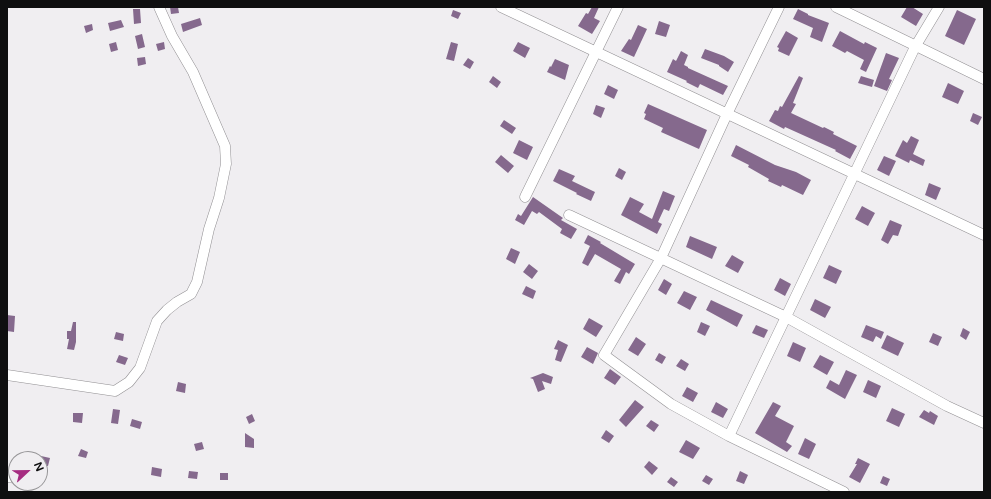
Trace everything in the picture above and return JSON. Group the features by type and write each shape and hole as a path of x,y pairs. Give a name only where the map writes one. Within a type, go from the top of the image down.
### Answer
{"street":[{"path":"7,375 115,391 129,382 140,368 157,321 166,310 191,294 197,282 209,229 219,198 226,164 224,146 193,72 172,36 158,7"},
{"path":"501,7 984,235"},
{"path":"525,197 618,7"},
{"path":"779,7 727,114 661,258 604,355 671,404 729,436 844,492"},
{"path":"836,7 984,80"},
{"path":"729,436 915,46 939,7"},
{"path":"569,215 786,317 947,406 984,423"}],"building":[{"path":"170,7 178,7 179,13 171,14"},
{"path":"592,7 599,7 594,18 600,21 592,34 578,26 586,13 588,14"},
{"path":"907,7 912,7 923,14 916,26 901,17"},
{"path":"133,9 140,9 141,23 134,24"},
{"path":"798,9 808,15 829,23 822,42 810,37 813,28 793,19"},
{"path":"453,10 461,13 458,19 451,16"},
{"path":"957,10 976,19 964,45 945,36"},
{"path":"200,18 202,25 183,32 181,24"},
{"path":"121,20 124,27 110,31 108,23"},
{"path":"659,21 670,25 666,37 655,34"},
{"path":"92,24 93,30 86,33 84,26"},
{"path":"638,25 647,29 634,57 621,51 629,39 631,40"},
{"path":"786,31 798,38 789,56 778,51 779,48 777,47"},
{"path":"840,31 864,44 865,42 877,48 866,72 860,69 864,60 847,51 845,53 832,46"},
{"path":"142,34 145,47 138,49 135,36"},
{"path":"116,42 118,50 111,52 109,44"},
{"path":"164,42 165,49 158,51 156,44"},
{"path":"451,42 458,44 454,61 446,59"},
{"path":"518,42 530,48 525,58 513,51"},
{"path":"705,49 724,56 734,62 728,72 719,65 701,58"},
{"path":"681,51 688,55 684,65 688,68 728,86 723,95 700,84 698,88 667,72 673,59 676,61"},
{"path":"886,53 899,58 889,79 892,80 887,91 874,86"},
{"path":"145,57 146,64 138,66 137,58"},
{"path":"468,58 474,62 470,69 463,65"},
{"path":"555,59 569,65 565,80 547,72"},
{"path":"493,76 501,82 497,88 489,82"},
{"path":"799,76 803,78 793,103 796,104 791,113 834,132 833,134 857,146 850,159 835,151 836,150 785,127 784,129 769,121 775,110 778,111 780,106 782,107"},
{"path":"861,76 874,80 872,87 858,83"},
{"path":"948,83 964,91 958,104 942,97"},
{"path":"608,85 618,90 614,99 604,94"},
{"path":"648,104 707,130 699,149 661,132 663,128 644,119 646,114 644,113"},
{"path":"596,105 605,108 601,118 593,114"},
{"path":"973,113 982,117 978,125 970,121"},
{"path":"504,120 516,128 512,134 500,126"},
{"path":"911,136 919,140 913,154 925,160 923,166 910,160 909,163 895,156 903,140 907,143"},
{"path":"519,140 533,147 527,160 513,153"},
{"path":"736,145 775,165 796,172 811,180 803,195 782,185 781,187 768,181 769,179 748,167 749,165 731,156"},
{"path":"501,155 514,166 508,173 495,162"},
{"path":"884,156 896,161 889,176 877,170"},
{"path":"619,168 626,172 622,180 615,176"},
{"path":"559,169 575,176 572,181 595,192 591,201 553,181"},
{"path":"929,183 941,188 936,200 925,195"},
{"path":"663,191 675,196 669,211 664,209 658,222 662,224 657,234 621,215 630,197 644,204 639,212 652,219"},
{"path":"533,197 563,218 561,220 577,229 571,239 560,233 562,229 539,212 537,214 532,211 524,225 515,220 518,214 521,216"},
{"path":"862,206 875,213 868,226 855,219"},
{"path":"890,220 902,225 898,236 893,235 888,244 881,240"},
{"path":"588,235 635,264 629,274 626,272 620,284 614,281 621,269 595,254 588,266 582,263 590,246 584,243"},
{"path":"690,236 717,247 712,259 686,247"},
{"path":"511,248 520,252 515,264 506,259"},
{"path":"732,255 744,262 738,273 725,266"},
{"path":"529,264 538,271 532,279 523,272"},
{"path":"829,265 842,271 836,284 823,278"},
{"path":"780,278 791,284 785,296 774,290"},
{"path":"664,279 672,284 666,295 658,290"},
{"path":"526,286 536,291 533,299 522,294"},
{"path":"684,291 697,297 690,310 677,303"},
{"path":"815,299 831,307 825,318 810,310"},
{"path":"711,300 743,315 737,327 706,310"},
{"path":"7,315 15,316 14,332 7,331"},
{"path":"589,318 603,326 596,337 583,329"},
{"path":"73,322 76,322 76,342 74,350 67,349 69,339 67,339 67,331 71,331"},
{"path":"701,322 710,326 705,336 697,332"},
{"path":"756,325 768,330 764,338 752,333"},
{"path":"866,325 884,332 881,339 876,336 873,342 861,337"},
{"path":"963,328 970,332 966,340 960,336"},
{"path":"116,332 124,334 123,341 114,339"},
{"path":"933,333 942,337 938,346 929,342"},
{"path":"887,335 904,343 898,356 881,348"},
{"path":"636,337 646,344 638,356 628,350"},
{"path":"558,340 568,345 561,362 555,360 558,350 554,349"},
{"path":"793,342 806,348 800,362 787,356"},
{"path":"587,347 598,353 593,364 581,357"},
{"path":"659,353 666,357 662,364 655,360"},
{"path":"119,355 128,358 125,365 116,362"},
{"path":"820,355 834,362 827,375 813,367"},
{"path":"681,359 689,364 685,371 676,366"},
{"path":"610,369 621,377 615,385 604,378"},
{"path":"846,370 857,375 845,399 826,388 830,380 839,385"},
{"path":"543,373 553,377 551,384 542,381 545,389 538,392 533,379 530,378"},
{"path":"868,380 881,386 876,398 863,392"},
{"path":"178,382 186,384 185,393 176,391"},
{"path":"687,387 698,393 693,402 682,396"},
{"path":"635,400 644,407 626,427 619,420"},
{"path":"716,402 728,409 723,418 711,412"},
{"path":"773,402 781,406 775,416 794,426 786,442 792,446 787,452 755,433"},
{"path":"892,408 905,414 899,427 886,421"},
{"path":"113,409 120,410 118,424 111,423"},
{"path":"924,410 929,413 930,411 938,416 934,425 919,417"},
{"path":"73,413 83,413 82,423 73,422"},
{"path":"252,414 255,421 249,424 246,417"},
{"path":"132,419 142,422 140,429 130,426"},
{"path":"651,420 659,425 654,432 646,426"},
{"path":"606,430 614,436 609,443 601,438"},
{"path":"245,433 254,439 254,448 245,447"},
{"path":"805,438 816,444 809,459 798,454"},
{"path":"686,440 700,448 693,459 679,452"},
{"path":"202,442 204,449 196,451 194,444"},
{"path":"81,449 88,452 86,458 78,456"},
{"path":"858,458 870,464 860,483 849,477 857,464 855,464"},
{"path":"649,461 658,468 652,475 644,467"},
{"path":"152,467 162,469 161,477 151,475"},
{"path":"189,471 198,472 197,479 188,478"},
{"path":"740,471 748,475 744,484 736,481"},
{"path":"220,473 228,473 228,480 220,480"},
{"path":"706,475 713,479 709,485 702,481"},
{"path":"883,476 890,479 887,486 880,483"},
{"path":"671,477 678,482 674,487 667,482"}]}
